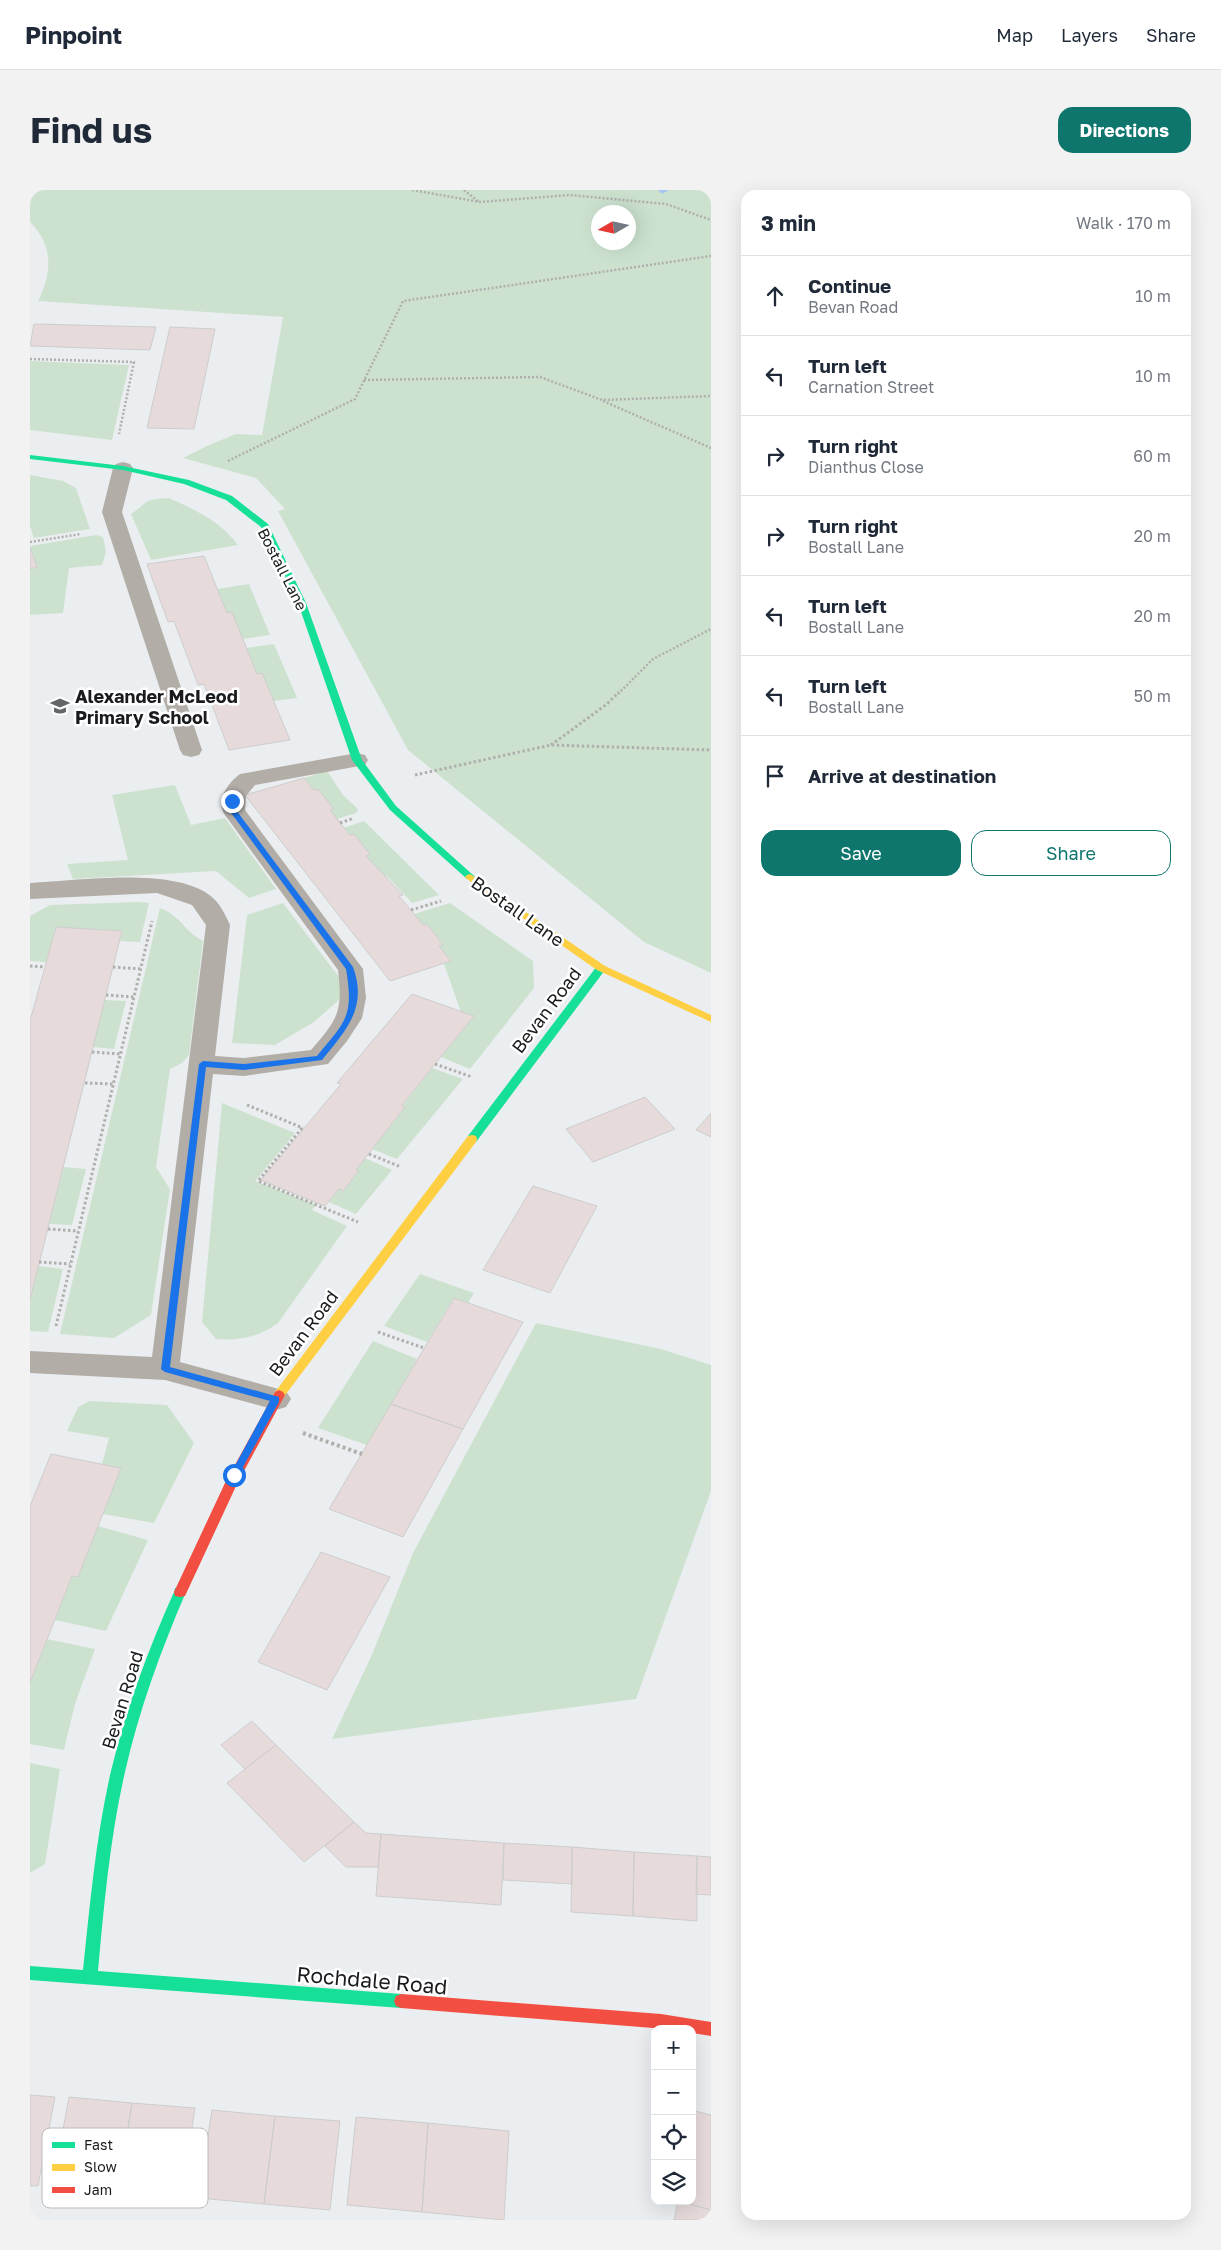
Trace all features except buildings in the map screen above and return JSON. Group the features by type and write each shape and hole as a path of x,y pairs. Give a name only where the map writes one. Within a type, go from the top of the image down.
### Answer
{"street":[{"name":"Bostall Lane","path":"30,457 118,467 186,482 229,498 265,526 302,603 357,760 404,820 445,857 535,924 600,968 711,1019"},
{"path":"118,467 112,512 190,750"},
{"path":"201,1075 244,1067 319,1058 345,1026 353,1012 354,991 350,969 233,810 232,801 239,785 248,779 357,760"},
{"path":"30,891 158,885 170,890 179,889 208,904 218,925 165,1369"},
{"name":"Bevan Road","path":"90,1976 100,1878 125,1746 157,1645 197,1552 234,1475 270,1410 336,1317 600,968"},
{"path":"38,1362 165,1369 270,1410"},
{"name":"Rochdale Road","path":"30,1972 661,2021 711,2029"}],"path":[{"path":"412,190 480,202 570,195 666,204 711,220"},
{"path":"464,190 480,202"},
{"path":"186,482 355,399 403,301 711,256"},
{"path":"30,359 134,362 118,467"},
{"path":"364,380 540,377 602,400 711,448"},
{"path":"602,400 711,396"},
{"path":"30,542 118,528"},
{"path":"551,745 607,704 653,659 711,629"},
{"path":"375,784 551,745 711,750"},
{"path":"38,1362 70,1264 157,903 158,885"},
{"path":"411,910 435,903"},
{"path":"30,966 45,967"},
{"path":"113,967 140,969"},
{"path":"106,995 134,997"},
{"path":"92,1052 120,1054"},
{"path":"201,1075 303,1128 258,1181 396,1238"},
{"path":"85,1083 113,1084"},
{"path":"48,1229 78,1231"},
{"path":"39,1262 70,1264"},
{"path":"336,1317 424,1348"},
{"path":"270,1410 362,1454"}],"green space":[{"path":"30,190 711,190 711,973 644,942 408,750 278,511 285,509 256,478 183,458 236,434 262,435 283,317 38,301 46,280 48,260 47,250 38,231 30,222"},
{"path":"30,361 129,365 112,440 30,430"},
{"path":"30,475 63,481 76,488 90,529 34,538 30,526"},
{"path":"169,498 198,512 215,523 231,536 238,545 151,560 131,514 150,500"},
{"path":"96,535 103,537 106,552 102,565 69,568 63,613 30,615 30,569 37,567 30,546"},
{"path":"249,584 270,635 242,639 227,613 217,589"},
{"path":"274,644 297,698 274,701 262,673 257,674 246,648"},
{"path":"327,771 343,795 358,809 356,813 337,819 330,810 333,808 318,789 314,790 304,778"},
{"path":"175,785 191,825 225,818 276,889 249,898 216,871 73,879 67,864 128,860 112,795"},
{"path":"364,821 439,895 412,903 387,876 383,876 366,856 370,854 343,828"},
{"path":"149,903 140,942 120,941 122,931 56,927 46,962 30,961 30,916 50,905"},
{"path":"283,903 339,977 340,999 314,1022 275,1045 232,1043 247,915"},
{"path":"450,903 533,961 534,988 470,1069 441,1057 473,1017 461,1012 444,964 451,961 439,946 443,944 427,924 423,925 414,914"},
{"path":"160,908 173,915 203,941 189,1055 182,1063 170,1069 156,1167 170,1189 151,1315 114,1338 60,1334"},
{"path":"105,1000 126,1001 114,1049 93,1047"},
{"path":"432,1068 463,1079 397,1159 372,1149 405,1107 403,1105"},
{"path":"222,1103 295,1133 255,1181 316,1205 312,1210 347,1226 278,1323 256,1335 233,1339 216,1339 202,1322"},
{"path":"365,1158 392,1170 356,1214 329,1202 339,1189 344,1190 358,1172 356,1170"},
{"path":"64,1167 86,1169 72,1225 49,1224"},
{"path":"38,1266 63,1269 48,1332 30,1331 30,1300"},
{"path":"420,1274 474,1293 468,1303 453,1299 427,1342 384,1326"},
{"path":"536,1323 661,1349 711,1365 711,1491 636,1699 332,1739 371,1657 413,1553"},
{"path":"373,1341 417,1359 367,1445 318,1428"},
{"path":"89,1401 167,1405 194,1443 154,1523 103,1514 121,1468 102,1464 109,1438 67,1431 78,1407"},
{"path":"98,1526 148,1540 106,1631 55,1620 72,1576 78,1577"},
{"path":"47,1639 95,1649 75,1704 64,1750 30,1744 30,1683"},
{"path":"30,1763 60,1769 45,1864 30,1873"}],"traffic: fast":[{"path":"30,457 123,468 186,482 229,498 265,526 302,603 357,760 393,808 470,877"},
{"path":"472,1139 601,968"},
{"path":"90,1976 104,1848 118,1772 145,1680 180,1592"},
{"path":"30,1973 401,2001"}],"traffic: slow":[{"path":"470,877 601,968 711,1019"},
{"path":"279,1395 472,1139"}],"traffic: jam":[{"path":"180,1592 231,1483 279,1395"},
{"path":"401,2001 661,2021 711,2029"}],"place":[{"name":"Alexander McLeod Primary School","path":"60,706"}],"route":[{"path":"232,801 233,810 350,969 354,991 353,1012 345,1026 319,1058 244,1067 203,1064 165,1369 276,1399 234,1475"}]}
